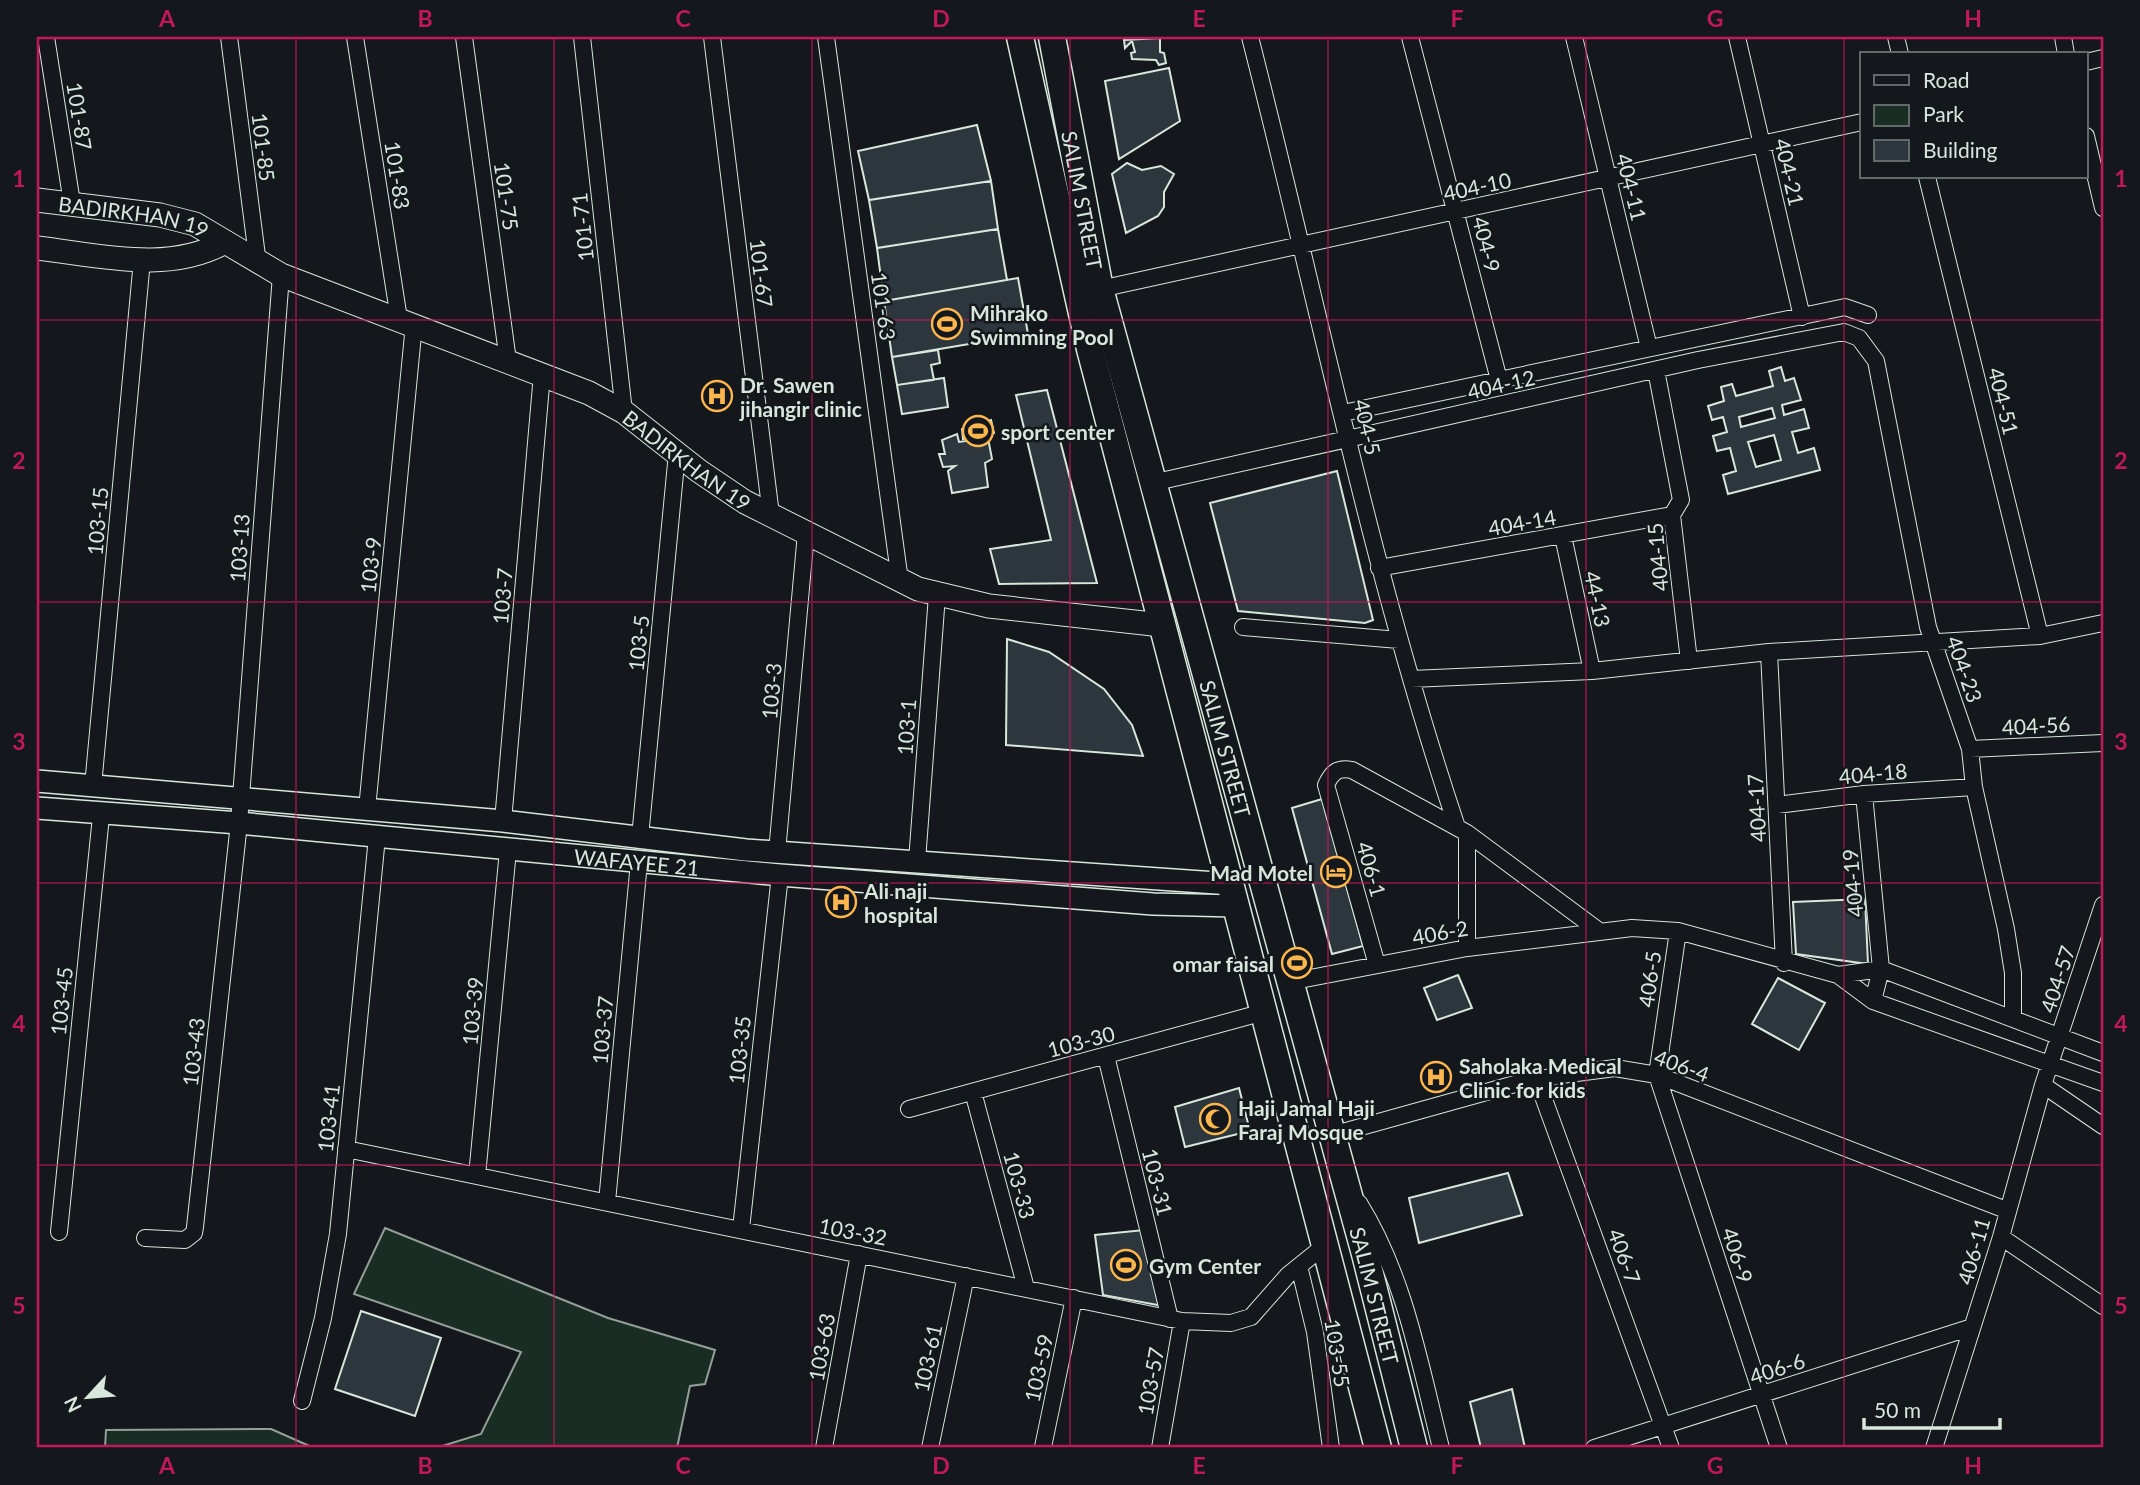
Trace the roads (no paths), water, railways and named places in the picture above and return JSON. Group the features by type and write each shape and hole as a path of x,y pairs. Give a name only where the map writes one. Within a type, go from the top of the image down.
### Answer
{"main road":[{"name":"SALIM STREET","path":"1018,37 1090,349 1308,1190 1378,1448"},
{"name":"SALIM STREET","path":"1053,40 1100,289 1346,1186 1414,1448"},
{"name":"BADIRKHAN 19","path":"37,200 178,218 203,228 258,264 281,275 542,374 624,412 722,488 900,581 937,596 999,608 1162,625"},
{"name":"BADIRKHAN 19","path":"37,248 142,260 177,260 194,257 225,242"},
{"path":"1308,1190 1328,1196 1346,1186"},
{"path":"1324,1246 1344,1233 1359,1234"}],"street":[{"name":"101-87","path":"46,37 72,203"},
{"name":"101-85","path":"229,37 258,264"},
{"name":"101-83","path":"355,37 407,322"},
{"name":"101-75","path":"464,37 508,361"},
{"name":"101-71","path":"582,37 624,412"},
{"name":"101-67","path":"712,37 771,515"},
{"name":"101-63","path":"826,37 900,581"},
{"name":"404-5","path":"1251,37 1379,568 1411,679 1461,829 1467,948"},
{"name":"404-9","path":"1410,37 1499,380"},
{"name":"404-11","path":"1574,37 1649,348"},
{"name":"404-21","path":"1737,37 1802,317"},
{"name":"404-10","path":"1100,289 1860,122"},
{"path":"2088,144 2103,208"},
{"name":"404-51","path":"1927,178 2040,636"},
{"name":"103-15","path":"93,786 142,260"},
{"name":"103-13","path":"239,824 281,275"},
{"path":"1343,413 1846,307 1868,314"},
{"name":"103-9","path":"367,809 407,322"},
{"name":"404-12","path":"1152,483 1350,441 1656,370 1844,332 1859,338"},
{"name":"404-23","path":"1859,338 1876,361 1932,642 1970,749 1974,787 2006,929 2013,973 2013,1019"},
{"name":"404-15","path":"1656,370 1681,500 1672,515 1689,661"},
{"name":"103-7","path":"503,821 542,374"},
{"name":"103-5","path":"640,837 677,453"},
{"name":"404-14","path":"1379,568 1672,515"},
{"name":"103-3","path":"777,852 807,533"},
{"name":"44-13","path":"1563,536 1592,671"},
{"name":"103-1","path":"917,861 937,596"},
{"path":"1411,679 1592,671 1769,652 2040,636 2103,623"},
{"path":"1243,627 1399,640"},
{"name":"404-17","path":"1769,652 1784,962"},
{"name":"404-56","path":"1970,749 2103,743"},
{"name":"406-1","path":"1377,965 1326,785 1335,771 1352,769 1461,829"},
{"name":"WAFAYEE 21","path":"37,781 503,821 581,833 777,852 1077,875 1233,895"},
{"name":"404-18","path":"1777,805 1864,794 1974,787"},
{"name":"404-19","path":"1864,794 1881,969 1874,1001"},
{"name":"WAFAYEE 21","path":"37,808 101,816 239,824 780,875 1141,903 1233,895"},
{"name":"103-45","path":"59,1233 101,816"},
{"name":"103-43","path":"145,1238 185,1240 194,1233 239,824"},
{"path":"1461,829 1599,931"},
{"name":"103-41","path":"302,1401 331,1276 377,837"},
{"name":"103-39","path":"477,1176 508,850"},
{"name":"103-37","path":"607,1202 639,862"},
{"name":"103-35","path":"741,1229 780,875"},
{"name":"404-57","path":"2050,1065 2103,905"},
{"name":"406-2","path":"1289,982 1467,948 1632,928 1678,931 1838,975"},
{"name":"406-5","path":"1657,1075 1678,931"},
{"path":"1838,975 1881,969 2103,1053"},
{"path":"1838,975 1874,1001 2103,1083"},
{"name":"103-30","path":"909,1109 1264,1012"},
{"name":"103-31","path":"1106,1056 1176,1320"},
{"name":"406-11","path":"1934,1448 2001,1237 2006,1210 2050,1065"},
{"name":"406-4","path":"1332,1135 1537,1080 1615,1068 1657,1075 2006,1210"},
{"name":"406-9","path":"1657,1075 1779,1448"},
{"name":"406-7","path":"1537,1080 1671,1448"},
{"path":"2043,1085 2103,1126"},
{"name":"103-33","path":"973,1092 1026,1288"},
{"name":"103-32","path":"346,1149 1176,1320 1231,1323 1251,1317 1299,1265 1324,1246"},
{"path":"1346,1186 1382,1244 1399,1286 1441,1448"},
{"path":"2001,1237 2103,1306"},
{"name":"103-63","path":"824,1448 859,1254"},
{"name":"103-55","path":"1299,1265 1315,1332 1331,1448"},
{"name":"103-61","path":"930,1448 966,1276"},
{"name":"103-59","path":"1043,1447 1074,1298"},
{"name":"103-57","path":"1160,1448 1176,1320"},
{"name":"406-6","path":"1594,1448 1972,1327"}],"place":[{"name":"Mihrako Swimming Pool","path":"947,324"},
{"name":"Dr. Sawen jihangir clinic","path":"717,396"},
{"name":"sport center","path":"978,431"},
{"name":"Mad Motel","path":"1336,872"},
{"name":"Ali naji hospital","path":"841,902"},
{"name":"omar faisal","path":"1297,963"},
{"name":"Saholaka Medical Clinic for kids","path":"1436,1077"},
{"name":"Haji Jamal Haji Faraj Mosque","path":"1215,1119"},
{"name":"Gym Center","path":"1126,1265"}]}
